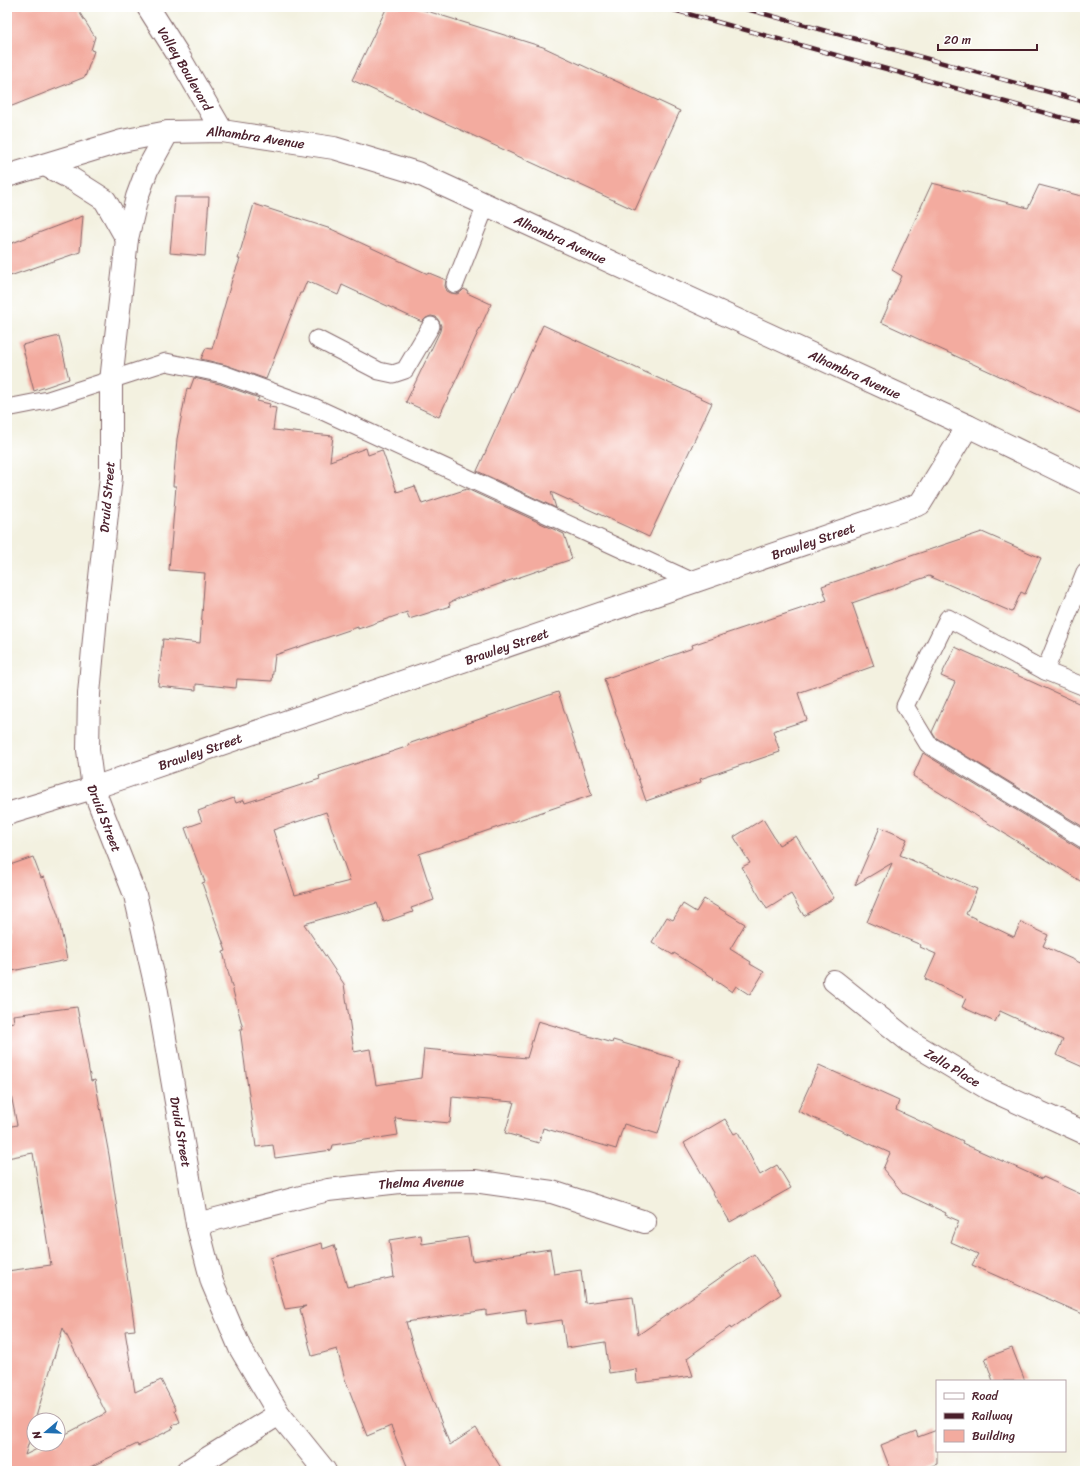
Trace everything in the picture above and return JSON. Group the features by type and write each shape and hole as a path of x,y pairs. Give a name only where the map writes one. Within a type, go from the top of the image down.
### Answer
{"street":[{"name":"Valley Boulevard","path":"148,7 177,53 222,131"},
{"name":"Alhambra Avenue","path":"7,176 122,141 168,132 222,131 334,148 417,173 968,426 1085,483"},
{"name":"Druid Street","path":"168,132 147,170 137,197 127,239 111,381 111,477 89,694 88,750 93,788 135,895 157,992 197,1224 212,1282 240,1348 279,1414 325,1471"},
{"path":"45,165 72,179 105,200 127,239"},
{"name":"Brawley Street","path":"7,814 93,788 691,581 920,504 968,426"},
{"name":"Zella Place","path":"834,981 916,1045 989,1089 1085,1133"},
{"name":"Thelma Avenue","path":"197,1224 328,1190 400,1182 474,1181 552,1192 645,1222"},
{"path":"187,1471 279,1414"}],"lane":[{"path":"455,284 486,205"},
{"path":"317,339 379,371 393,374 404,370 431,326"},
{"path":"7,408 48,400 111,381 166,362 223,374 314,407 691,581"},
{"path":"1046,671 1085,572"},
{"path":"1085,687 1046,671 948,618 905,706 928,744 1085,840"}],"building":[{"path":"7,7 76,7 95,37 91,50 94,51 85,77 7,108"},
{"path":"387,7 414,7 543,47 680,111 635,210 352,80"},
{"path":"932,183 1028,208 1039,185 1085,197 1085,415 881,322 902,276 892,270"},
{"path":"175,197 209,197 205,256 170,253"},
{"path":"254,204 331,229 428,274 429,273 446,280 445,286 447,291 451,293 457,294 464,289 468,291 467,293 491,304 439,417 406,402 440,331 441,326 439,321 436,317 431,316 422,322 342,285 338,295 307,281 302,293 300,293 266,379 226,365 201,359 206,348 212,349 232,280 240,259 238,259"},
{"path":"83,216 80,252 7,277 7,245"},
{"path":"543,325 712,403 649,537 551,492 556,508 477,471"},
{"path":"59,336 69,379 34,391 22,345"},
{"path":"194,378 220,384 259,398 257,401 270,404 269,407 276,408 273,430 333,436 330,461 366,448 368,455 382,450 397,492 415,486 422,504 467,489 564,534 572,559 459,598 449,603 450,606 409,619 407,612 275,655 272,681 237,679 236,688 196,684 196,690 158,686 163,639 200,643 205,573 169,570 176,486 173,486 177,439 187,388 190,389"},
{"path":"982,532 1041,558 1025,594 1021,592 1012,612 929,576 852,603 874,666 798,693 807,720 773,731 780,752 700,779 701,782 646,801 604,679 693,648 692,645 827,600 822,586"},
{"path":"955,647 1085,706 1085,828 935,737 932,732 955,682 941,676"},
{"path":"558,692 592,795 419,854 434,900 411,908 413,912 384,922 377,903 304,924 344,984 354,1052 370,1049 376,1085 421,1078 424,1049 527,1058 538,1021 612,1043 613,1040 680,1060 658,1134 624,1124 616,1149 543,1128 539,1143 505,1133 514,1102 452,1097 450,1123 395,1118 398,1135 333,1145 332,1150 275,1158 273,1145 256,1147 240,1029 243,1029 223,952 226,951 202,883 205,882 185,828 202,822 198,811 234,798 236,803 244,800 245,803 320,779 319,776 409,746 408,744","holes":["326,812 350,881 295,895 273,830"]},
{"path":"923,753 1080,849 1085,850 1085,884 913,776"},
{"path":"763,819 779,845 796,836 834,898 804,916 791,894 767,909 742,867 750,863 734,837"},
{"path":"880,827 907,839 900,855 977,889 966,914 1014,937 1021,922 1048,935 1043,946 1085,965 1085,1068 1056,1055 1063,1040 1000,1011 995,1022 962,1007 966,998 925,979 936,954 920,947 921,945 867,922 892,863 855,885"},
{"path":"33,857 41,878 44,877 58,915 67,960 7,972 7,866"},
{"path":"704,899 745,924 730,949 751,962 750,964 764,972 750,995 736,986 732,992 713,979 714,978 674,953 673,955 652,942 667,917 673,920 683,904 696,912"},
{"path":"77,1007 91,1081 95,1080 109,1155 135,1330 125,1331 135,1392 161,1380 176,1409 175,1410 180,1422 172,1426 174,1428 138,1446 137,1444 82,1471 7,1471 7,1271 51,1265 33,1153 7,1158 7,1127 17,1125 7,1074 7,1023 14,1022 13,1015","holes":["63,1328 106,1413 66,1434 66,1452 31,1452 25,1455 26,1412 37,1412"]},
{"path":"819,1065 899,1101 896,1110 963,1141 962,1143 1042,1179 1043,1177 1085,1196 1085,1315 972,1265 978,1254 951,1242 959,1221 945,1215 946,1213 903,1193 883,1169 890,1153 798,1111"},
{"path":"725,1119 734,1134 738,1132 760,1175 777,1165 791,1188 730,1222 684,1143"},
{"path":"421,1235 422,1244 468,1237 472,1261 550,1249 554,1274 581,1270 585,1303 633,1297 638,1335 754,1254 781,1294 731,1329 730,1327 687,1358 693,1376 637,1383 636,1369 609,1373 605,1342 566,1348 562,1320 527,1325 525,1309 486,1315 486,1310 406,1322 415,1354 450,1445 476,1428 503,1471 409,1471 391,1426 367,1436 345,1379 337,1349 312,1356 300,1309 306,1306 285,1309 270,1258 322,1243 323,1249 334,1245 347,1287 394,1277 389,1240"},
{"path":"1012,1348 1025,1380 993,1380 985,1358"},
{"path":"936,1430 937,1464 919,1471 891,1471 881,1445 916,1431 918,1437"}],"railway":[{"path":"663,7 1085,124"},
{"path":"739,7 1085,102"}]}
